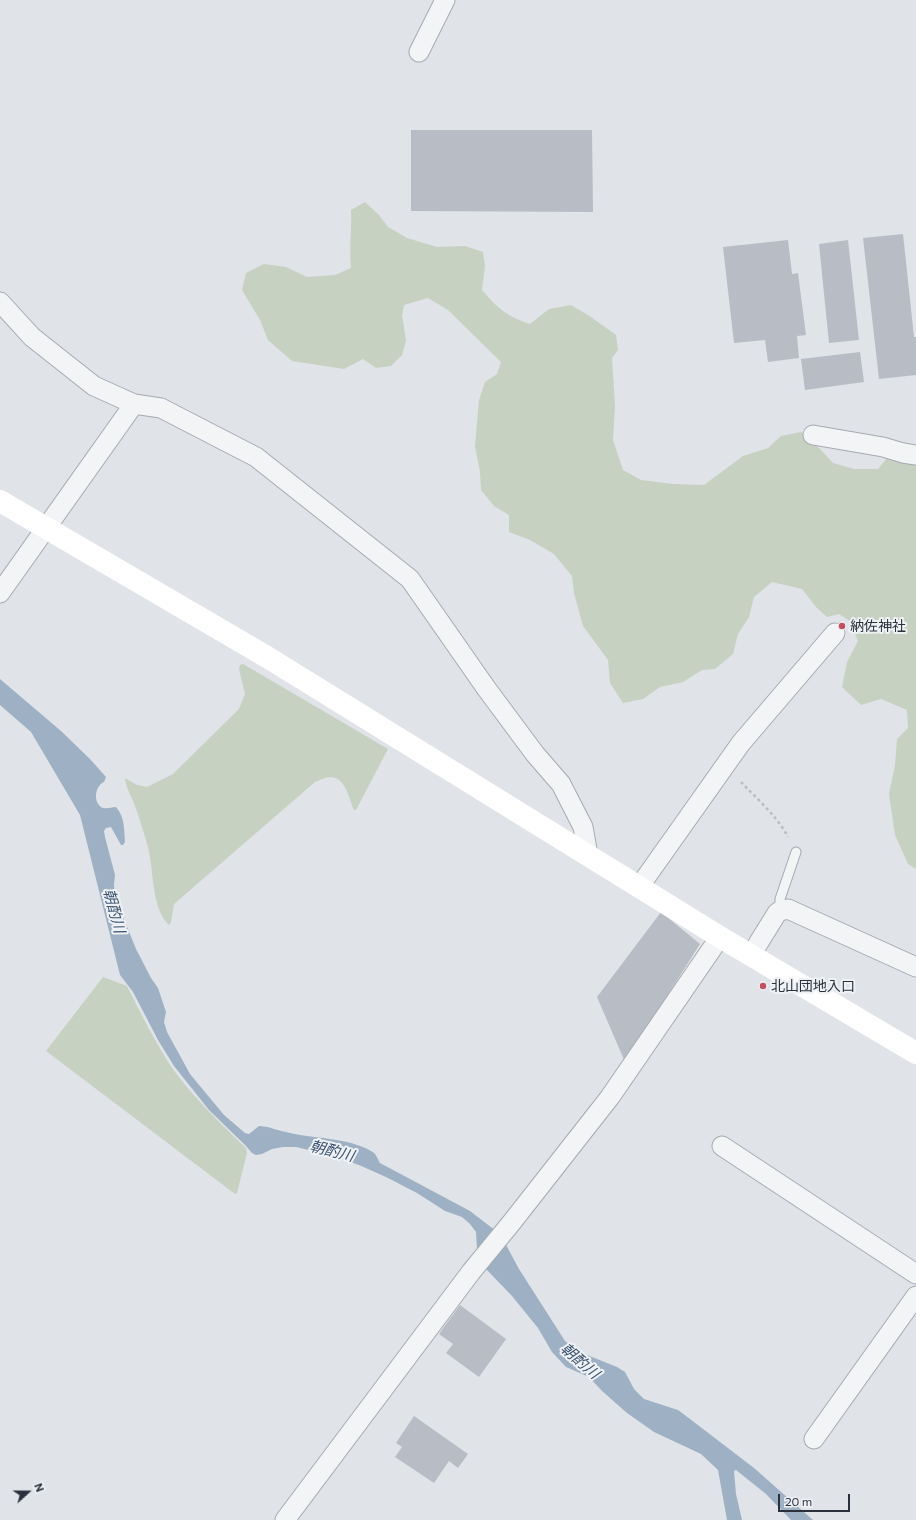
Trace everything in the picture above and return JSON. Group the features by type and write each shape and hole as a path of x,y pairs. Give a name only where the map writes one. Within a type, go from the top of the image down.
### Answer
{"street":[{"path":"419,52 445,0"},
{"path":"0,302 32,337 94,386 134,404 161,408 256,458 410,579 486,688 535,754 561,784 583,827 588,855"},
{"path":"0,593 134,404"},
{"path":"813,434 883,446 903,453 916,455"},
{"path":"0,501 267,657 720,937 916,1053"},
{"path":"640,887 741,743 835,633"},
{"path":"751,955 777,913 784,909 792,910 916,967"},
{"path":"285,1520 471,1272 610,1097 720,937"},
{"path":"722,1146 916,1274"},
{"path":"814,1439 916,1296"}],"lane":[{"path":"780,911 780,898 795,856"}],"path":[{"path":"725,765 783,829 795,856"}],"green space":[{"path":"365,202 379,215 388,227 407,238 437,247 465,246 483,252 485,266 482,290 498,307 509,315 530,324 549,309 571,305 616,335 618,350 612,358 615,406 613,440 623,470 641,480 673,484 704,485 743,456 768,448 781,436 801,432 833,463 854,469 878,469 887,458 916,465 916,869 908,864 895,835 889,794 895,765 897,739 908,728 907,710 881,699 861,705 842,687 847,662 858,641 850,621 839,614 827,617 816,607 802,589 772,582 754,597 749,617 738,634 733,654 715,669 702,670 683,682 660,687 643,699 623,703 610,683 608,660 583,626 574,593 572,576 554,554 530,540 509,532 509,515 494,506 481,490 480,472 475,446 479,400 485,382 497,374 501,362 448,310 428,298 404,305 402,315 406,341 402,355 391,366 376,368 363,359 344,369 292,361 268,340 260,320 242,290 246,273 264,264 286,267 307,277 335,275 351,268 351,210"},
{"path":"243,664 388,749 356,810 354,810 344,785 336,778 325,778 315,782 174,904 171,922 169,925 163,918 156,899 148,847 125,778 137,785 147,787 173,774 239,709 245,694 239,669 240,665"},
{"path":"103,977 127,986 155,1041 175,1072 200,1102 246,1148 247,1153 237,1193 235,1194 46,1051"}],"water":[{"name":"朝酌川","path":"0,679 61,731 106,777 104,782 97,790 96,798 98,804 103,808 116,807 123,819 124,824 125,842 123,845 121,845 111,827 106,828 104,831 115,875 115,897 136,949 158,988 166,1012 164,1022 167,1032 190,1074 224,1115 245,1133 249,1134 259,1126 263,1126 296,1134 362,1146 373,1152 380,1163 470,1211 496,1231 505,1243 519,1269 565,1341 582,1353 617,1367 625,1372 634,1389 644,1399 678,1410 754,1468 813,1520 791,1520 766,1494 736,1470 734,1471 736,1494 742,1520 727,1520 718,1470 701,1454 654,1432 627,1413 602,1391 589,1377 566,1367 552,1352 538,1328 512,1296 486,1269 477,1249 476,1232 462,1217 445,1211 417,1193 386,1177 334,1156 296,1147 272,1149 256,1155 252,1153 209,1110 174,1066 158,1040 133,992 120,975 80,815 31,732 0,705"}],"building":[{"path":"411,130 592,130 593,212 411,211"},
{"path":"903,234 914,337 916,337 916,375 879,379 863,238"},
{"path":"788,240 792,274 798,273 806,335 797,336 799,358 768,362 765,340 734,343 723,247"},
{"path":"848,240 859,340 829,343 819,244"},
{"path":"860,352 864,382 805,390 801,359"},
{"name":"納佐神社","path":"840,621 847,626 843,631 836,625"},
{"path":"661,912 700,944 625,1062 597,997"},
{"path":"460,1305 506,1339 479,1377 446,1353 453,1344 439,1334"},
{"path":"414,1416 468,1454 458,1468 449,1461 434,1483 395,1457 402,1447 396,1443"}],"place":[{"name":"納佐神社","path":"842,626"},
{"name":"北山団地入口","path":"763,986"}]}
